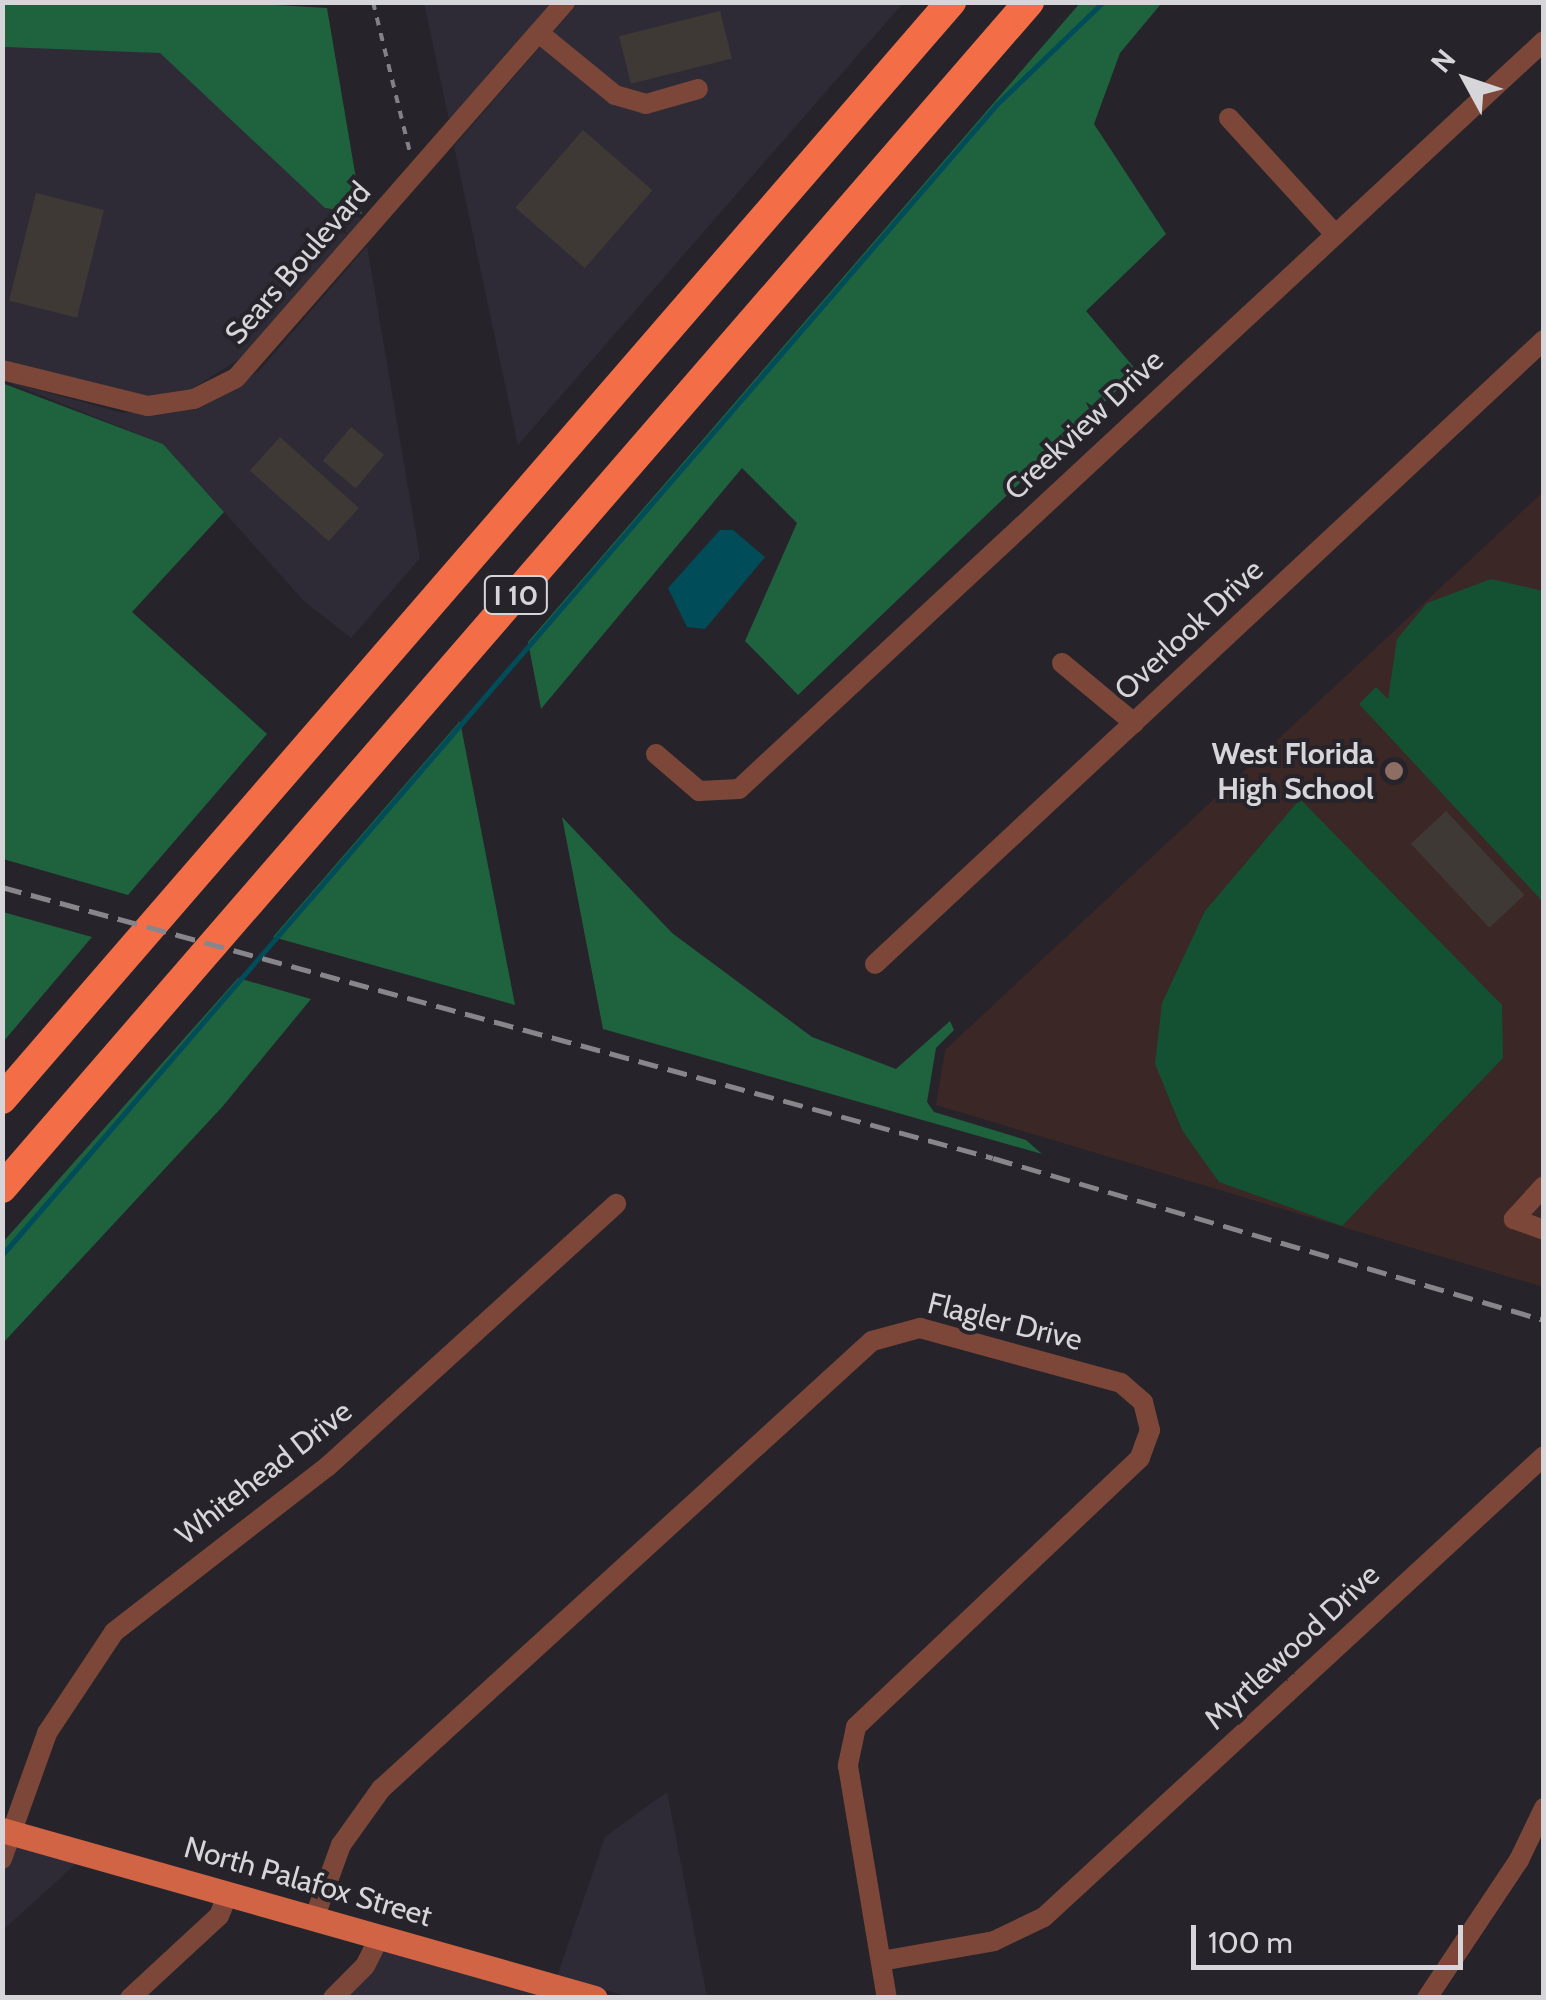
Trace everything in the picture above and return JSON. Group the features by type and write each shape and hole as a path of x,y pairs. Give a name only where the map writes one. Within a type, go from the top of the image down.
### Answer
{"highway":[{"name":"I 10","path":"2,1099 951,2"},
{"name":"I 10","path":"2,1188 1028,2"}],"main road":[{"name":"North Palafox Street","path":"9,1832 595,1998"}],"street":[{"name":"Sears Boulevard","path":"2,370 148,406 217,390 252,364 565,2"},
{"path":"539,33 615,95 646,104 698,89"},
{"name":"Creekview Drive","path":"656,754 699,791 739,789 1544,41"},
{"path":"1229,118 1334,233"},
{"name":"Overlook Drive","path":"875,964 1544,340"},
{"path":"1062,663 1134,723"},
{"path":"1544,1186 1514,1219 1544,1230"},
{"name":"Whitehead Drive","path":"2,1858 48,1733 114,1632 326,1467 616,1204"},
{"name":"Flagler Drive","path":"314,1918 340,1845 381,1789 872,1341 920,1328 1122,1383 1143,1402 1150,1430 1140,1458 856,1727 848,1766 886,1998"},
{"name":"Myrtlewood Drive","path":"882,1961 1007,1936 1082,1884 1544,1456"},
{"path":"1427,1998 1519,1860 1544,1808"},
{"path":"130,1998 219,1916 228,1894"},
{"path":"332,1998 365,1966 380,1937"}],"path":[{"path":"374,2 415,175"}],"shaded area":[{"path":"424,2 551,3 449,120"},
{"path":"578,3 903,3 518,445 454,146"},
{"path":"2,47 160,52 325,208 363,219 244,356 190,390 147,396 3,361"},
{"path":"367,246 420,558 351,638 304,601 163,444 2,380 122,413 198,409 260,370"},
{"name":"West Florida High School","path":"1543,492 1543,1287 936,1105 945,1050"},
{"path":"667,1792 707,1997 630,1997 557,1977 605,1837"},
{"path":"2,1840 79,1861 3,1930 2,1930"},
{"path":"387,1949 560,1998 348,1998"}],"green space":[{"path":"3,3 239,3 327,8 362,214 325,208 160,53 3,47"},
{"path":"1080,3 1192,3 1160,5 1120,53 1094,124 1166,234 1086,311 1137,371 798,695 745,641 797,523 742,468 541,709 528,642"},
{"path":"2,383 163,444 224,512 132,612 267,734 128,895 3,859"},
{"path":"1491,579 1543,591 1543,902 1359,704 1376,687 1388,699 1397,639 1427,603"},
{"path":"460,721 515,1005 273,937"},
{"path":"1300,799 1502,1005 1503,1058 1342,1226 1219,1182 1182,1130 1155,1064 1162,1003 1205,911"},
{"path":"562,817 672,933 812,1037 896,1069 950,1021 954,1030 936,1048 927,1102 934,1112 1026,1140 1042,1154 603,1029"},
{"path":"2,912 92,937 3,1042"},
{"path":"238,978 311,999 223,1106 3,1343 3,1242"}],"water":[{"path":"720,530 733,530 765,557 705,629 687,627 668,588"}],"building":[{"path":"720,11 732,59 631,84 619,36"},
{"path":"583,130 652,190 585,268 515,208"},
{"path":"36,193 104,210 77,318 9,301"},
{"path":"351,427 384,455 356,488 323,461"},
{"path":"280,437 359,508 329,541 250,470"},
{"path":"1446,811 1524,895 1489,928 1411,844"}],"waterway":[{"path":"2,1255 997,104 1103,2"}],"railway":[{"path":"2,887 993,1158 1544,1320"}],"place":[{"name":"West Florida High School","path":"1394,771"}]}
